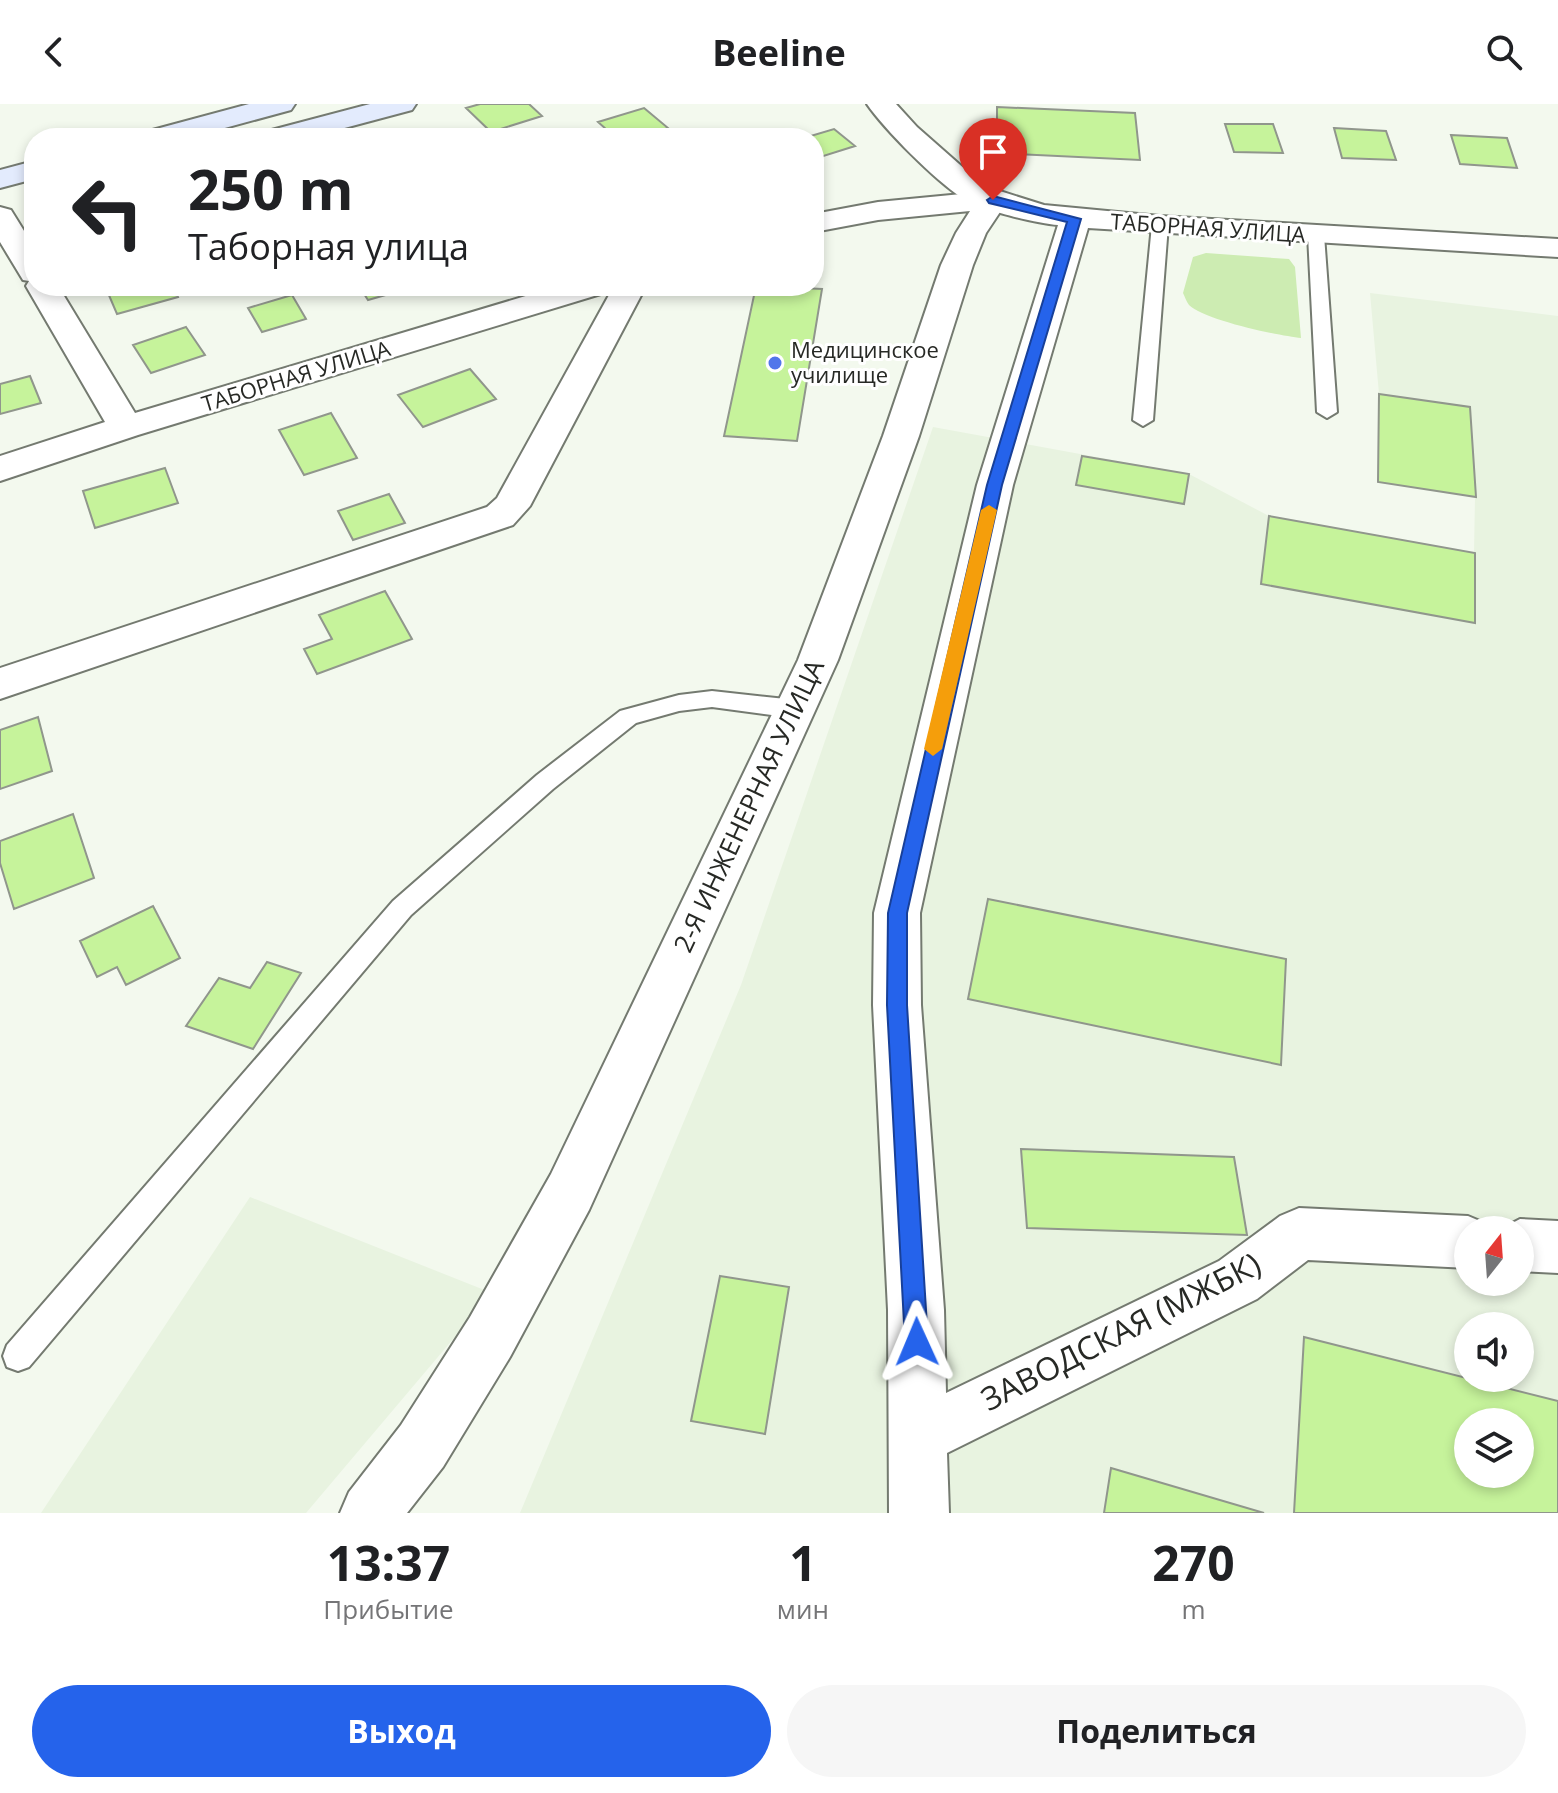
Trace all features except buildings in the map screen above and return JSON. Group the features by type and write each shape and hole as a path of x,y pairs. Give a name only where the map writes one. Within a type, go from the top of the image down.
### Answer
{"main road":[{"path":"192,128 281,104"},
{"path":"312,128 402,104"},
{"path":"0,179 24,173"}],"street":[{"path":"881,104 959,181 973,192 993,200"},
{"name":"ТАБОРНАЯ УЛИЦА","path":"824,221 878,211 993,200 1040,214 1075,219 1558,248"},
{"name":"2-Я ИНЖЕНЕРНАЯ УЛИЦА","path":"370,1513 422,1446 490,1337 570,1192 818,660 895,451 957,265 971,233 993,200"},
{"path":"8,210 24,249"},
{"path":"919,1513 916,1310 897,1005 897,913 995,485 1075,219"},
{"path":"48,296 126,427"},
{"name":"ТАБОРНАЯ УЛИЦА","path":"0,469 126,427 560,296"},
{"path":"0,684 500,516 511,506 625,296"},
{"name":"ЗАВОДСКАЯ (МЖБК)","path":"918,1437 1238,1280 1299,1234 1454,1241"},
{"path":"1534,1246 1558,1247"}],"lane":[{"path":"1143,420 1160,225"},
{"path":"1316,235 1327,412"},
{"path":"18,1356 402,908 545,782 628,717 679,703 712,699 795,709"}],"shaded area":[{"path":"1370,293 1558,316 1558,1513 520,1513 741,985 933,427 1189,474 1269,516 1474,553 1475,497 1378,482 1379,394"},
{"path":"250,1197 492,1293 306,1513 41,1513"}],"green space":[{"path":"1206,253 1289,259 1295,267 1301,338 1225,322 1189,305 1183,293 1193,257"}],"slow traffic":[{"path":"933,749 989,510"}],"place":[{"name":"Медицинское училище","path":"775,363"}],"route":[{"path":"917,1342 897,1005 897,913 995,485 1075,219 1040,214 993,200"}]}
